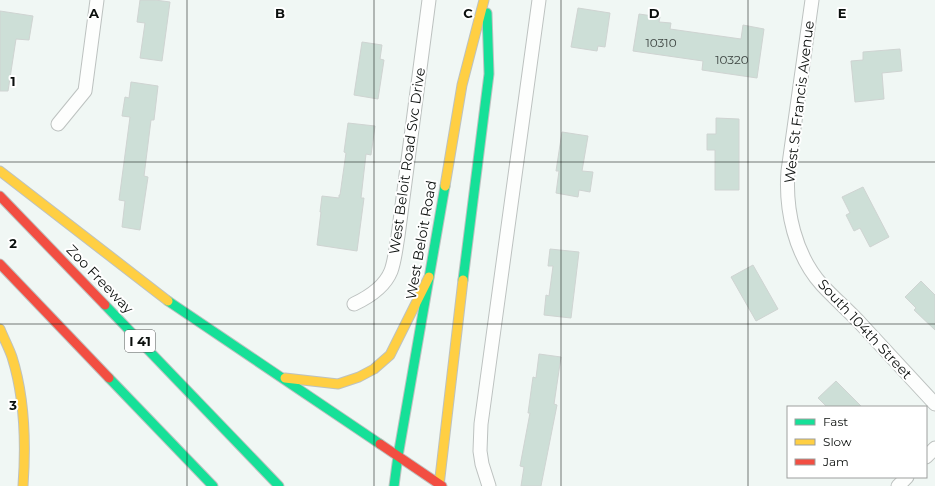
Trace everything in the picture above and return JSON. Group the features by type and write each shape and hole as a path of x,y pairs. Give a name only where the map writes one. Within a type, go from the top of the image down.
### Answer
{"main road":[{"name":"West Beloit Road","path":"394,486 462,85 486,0"},
{"name":"West Beloit Road","path":"440,485 454,349 489,74 486,0"},
{"path":"0,172 156,293 440,485"},
{"name":"Zoo Freeway","path":"0,196 279,486"},
{"path":"0,264 213,486"},
{"path":"278,376 321,383 338,384 359,377 374,369 390,355 429,278"},
{"path":"0,330 13,360 23,407 23,486"}],"street":[{"path":"58,124 85,92 97,0"},
{"name":"West Beloit Road Svc Drive","path":"354,304 367,298 381,286 391,271 399,229 429,0"},
{"path":"488,486 480,452 481,424 539,0"},
{"name":"West St Francis Avenue","path":"800,250 791,221 787,194 787,180 812,0"},
{"name":"South 104th Street","path":"800,250 821,284 846,308 935,404"},
{"path":"927,456 935,448"},
{"path":"898,486 905,478"}],"building":[{"path":"140,0 170,2 162,61 140,58 145,23 137,22"},
{"path":"578,8 610,13 605,47 598,46 597,51 571,47"},
{"path":"0,11 33,16 29,40 16,39 8,91 0,91"},
{"path":"639,14 660,17 659,22 671,23 670,29 741,39 743,25 764,29 757,78 702,70 703,61 633,51"},
{"path":"362,42 382,45 380,59 384,60 378,99 354,95"},
{"path":"900,49 902,71 882,73 884,99 855,102 851,61 863,60 863,52"},
{"path":"131,82 158,86 154,120 151,120 144,176 148,177 140,230 122,227 125,201 119,200 130,117 122,116 125,97 129,98"},
{"path":"716,118 739,119 739,190 715,190 715,150 707,150 707,134 716,134"},
{"path":"348,123 375,126 371,155 366,154 361,198 364,198 357,251 317,245 322,196 339,198 340,195 346,153 344,152"},
{"path":"562,132 588,136 582,171 593,172 590,192 579,190 578,197 556,193 559,171 556,171"},
{"path":"863,187 889,237 870,247 860,228 854,231 846,215 850,213 842,197"},
{"path":"550,249 579,252 571,318 544,315 546,295 549,296 553,266 548,266"},
{"path":"753,265 778,309 756,321 731,277"},
{"path":"921,281 935,295 935,330 914,310 916,308 905,297"},
{"path":"539,354 561,357 554,404 557,405 541,486 521,486 524,467 520,466 530,413 528,413 533,377 536,378"},
{"path":"836,381 861,406 826,406 818,398"}],"traffic: fast":[{"path":"463,280 489,74 487,13"},
{"path":"394,486 445,186"},
{"path":"168,301 380,444"},
{"path":"105,305 279,486"},
{"path":"109,378 213,486"}],"traffic: slow":[{"path":"445,186 462,85 484,0"},
{"path":"0,171 168,301"},
{"path":"285,378 338,384 359,377 374,369 390,355 429,277"},
{"path":"439,486 463,280"},
{"path":"0,329 12,357 20,389 24,421 23,486"}],"traffic: jam":[{"path":"0,196 105,305"},
{"path":"0,264 109,378"},
{"path":"380,444 442,486"}]}
